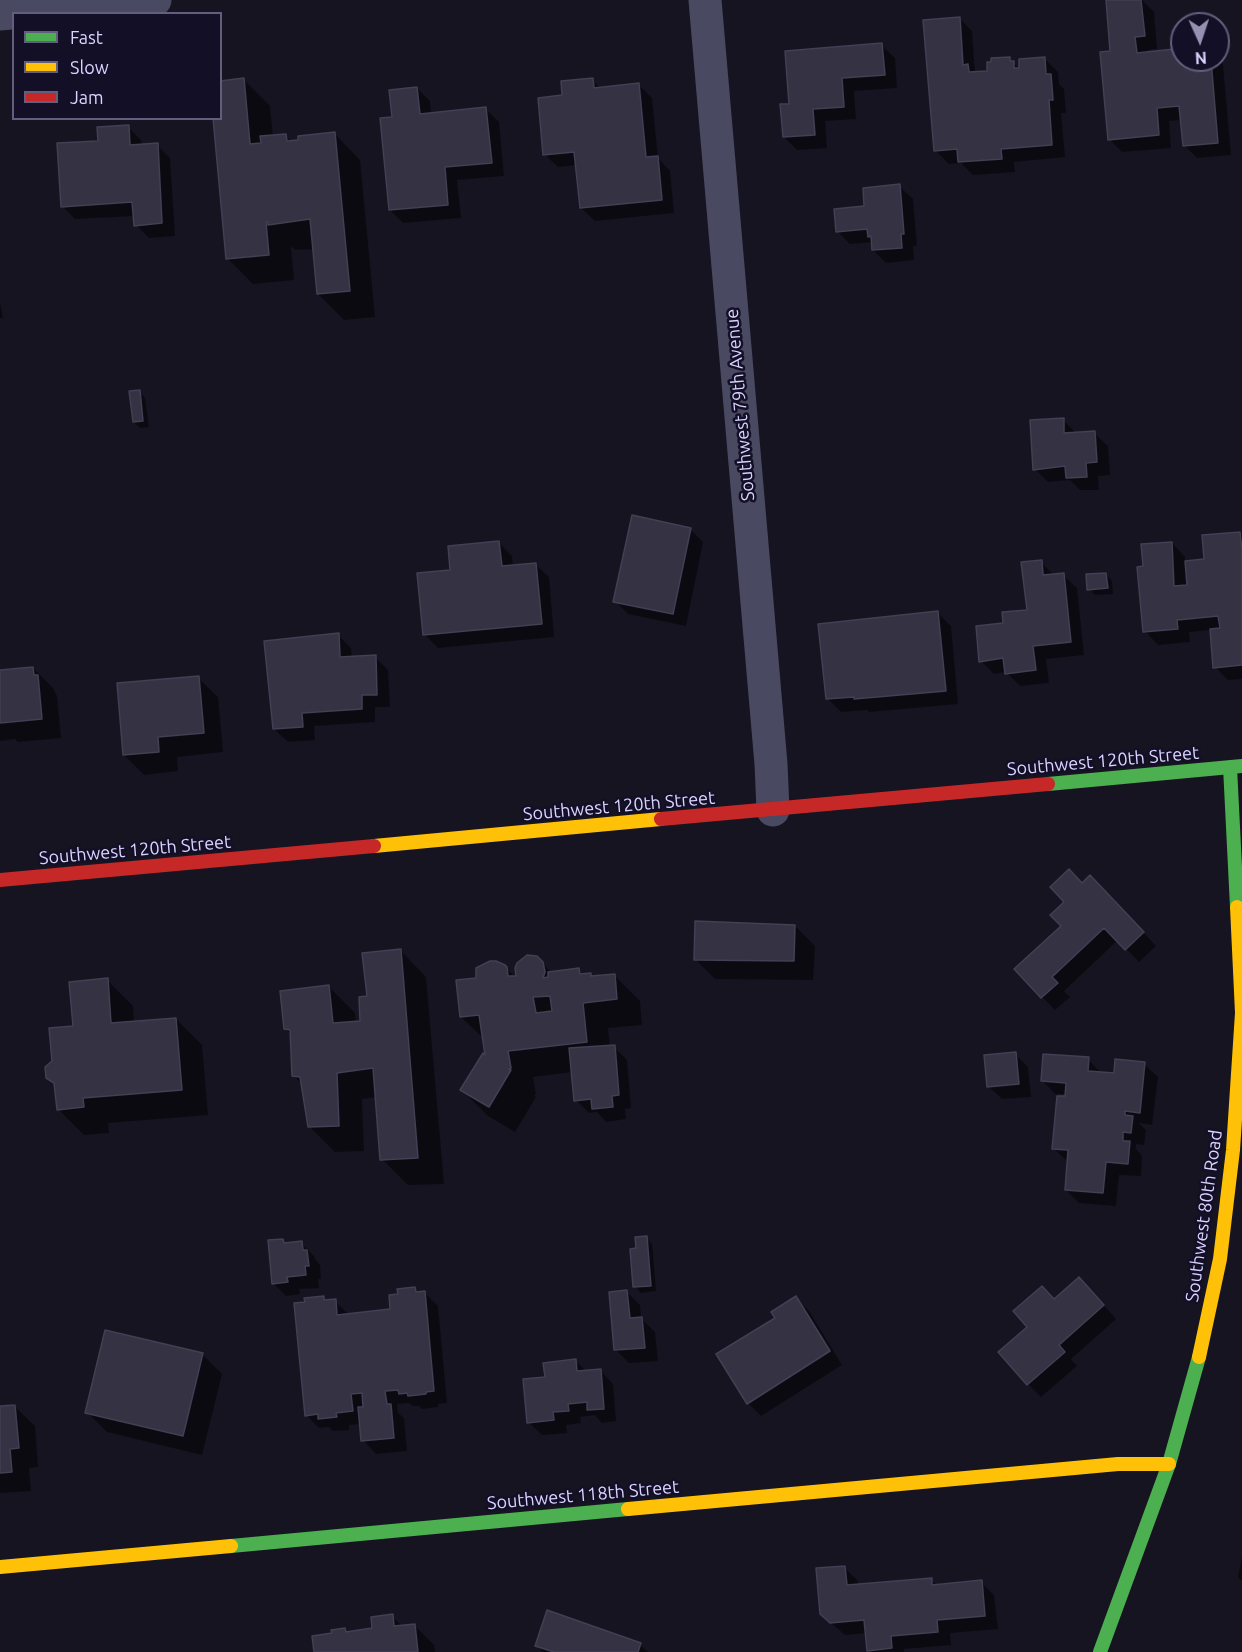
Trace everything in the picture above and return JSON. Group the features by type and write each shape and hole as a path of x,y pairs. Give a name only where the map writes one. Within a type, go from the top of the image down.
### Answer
{"street":[{"path":"22,12 155,0"},
{"name":"Southwest 79th Avenue","path":"705,0 769,740 772,810"},
{"name":"Southwest 120th Street","path":"0,880 1236,767"},
{"name":"Southwest 80th Road","path":"1100,1652 1169,1464 1195,1376 1220,1258 1233,1150 1242,1012 1236,767"},
{"name":"Southwest 118th Street","path":"0,1567 1094,1467 1169,1464"}],"building":[{"path":"1106,0 1141,0 1145,36 1135,37 1137,53 1170,49 1170,72 1212,72 1218,143 1183,146 1179,106 1157,108 1159,135 1108,140 1100,52 1110,51"},
{"path":"960,17 963,65 968,64 969,72 987,71 987,62 991,62 991,58 1010,57 1010,61 1014,61 1014,68 1019,68 1019,59 1045,57 1046,74 1051,74 1053,100 1049,100 1052,145 1001,149 1002,159 958,162 957,149 934,151 923,20"},
{"path":"882,43 885,75 842,78 844,107 813,109 815,135 783,137 780,104 789,104 785,51"},
{"path":"244,78 250,144 261,143 260,136 286,134 287,141 298,140 298,136 335,132 350,291 317,294 310,219 268,225 266,222 269,255 226,259 213,120 222,120 222,81"},
{"path":"593,78 594,88 639,83 646,157 658,156 662,200 580,208 574,152 543,155 538,98 562,95 561,81"},
{"path":"417,87 420,114 486,107 492,163 445,167 448,205 389,210 380,118 392,117 389,90"},
{"path":"129,125 130,145 158,143 162,223 134,226 132,202 61,207 57,143 98,141 97,127"},
{"path":"900,184 904,234 901,234 902,248 872,250 871,236 868,237 867,229 836,232 834,209 864,206 863,188"},
{"path":"140,390 143,421 133,422 129,391"},
{"path":"1064,418 1064,433 1095,431 1097,462 1086,463 1087,477 1066,478 1065,466 1033,470 1030,420"},
{"path":"632,515 691,528 673,614 613,602"},
{"path":"1240,532 1242,665 1213,668 1210,629 1220,628 1218,616 1177,620 1178,629 1143,632 1137,567 1143,566 1141,544 1172,542 1174,586 1187,585 1185,561 1204,559 1202,535"},
{"path":"499,541 502,566 536,563 542,624 423,635 417,573 450,570 448,546"},
{"path":"1042,560 1043,575 1064,573 1071,642 1033,646 1036,670 1005,674 1003,658 979,662 976,626 1003,623 1002,612 1027,610 1021,562"},
{"path":"1106,573 1108,588 1087,590 1086,574"},
{"path":"938,611 946,691 854,699 854,697 826,699 818,624"},
{"path":"339,633 340,657 376,655 377,695 362,695 362,709 302,713 303,727 273,729 264,641"},
{"path":"33,667 34,675 38,675 42,719 0,723 0,670"},
{"path":"199,676 204,733 158,737 159,752 123,755 117,683"},
{"path":"1069,869 1082,883 1090,875 1144,932 1125,950 1104,928 1052,977 1058,983 1041,998 1014,969 1061,926 1050,915 1064,902 1050,887"},
{"path":"695,921 795,925 794,961 694,960"},
{"path":"401,949 418,1158 380,1160 373,1068 337,1073 339,1126 308,1127 300,1077 292,1076 290,1030 284,1029 280,991 329,985 333,1023 360,1021 359,997 367,996 362,953"},
{"path":"527,955 537,956 543,962 545,972 543,978 548,977 548,972 579,968 580,974 591,973 591,976 615,974 617,999 583,1003 587,1042 508,1051 511,1068 509,1069 511,1070 489,1107 460,1090 483,1053 485,1055 479,1015 460,1017 456,980 476,978 476,968 490,961 505,965 508,976 516,976 517,963","holes":["550,996 552,1011 536,1013 533,997"]},
{"path":"108,978 111,1023 176,1018 182,1090 83,1098 84,1107 57,1110 54,1083 46,1078 45,1067 52,1061 49,1028 73,1026 69,982"},
{"path":"615,1045 619,1095 612,1096 613,1107 592,1109 591,1099 574,1101 569,1048"},
{"path":"1016,1052 1019,1084 987,1087 984,1055"},
{"path":"1043,1054 1089,1057 1088,1071 1114,1073 1115,1059 1145,1062 1140,1113 1125,1111 1125,1115 1133,1116 1131,1133 1123,1132 1123,1141 1130,1141 1128,1164 1106,1162 1103,1193 1065,1190 1068,1150 1052,1149 1057,1096 1065,1096 1066,1083 1041,1081"},
{"path":"647,1236 651,1286 633,1287 630,1249 636,1248 635,1237"},
{"path":"283,1239 284,1243 302,1241 303,1250 307,1250 309,1266 305,1266 306,1275 287,1277 288,1282 272,1284 268,1240"},
{"path":"1079,1277 1104,1305 1059,1345 1065,1352 1027,1385 998,1352 1027,1327 1013,1311 1042,1286 1054,1299"},
{"path":"415,1287 416,1292 425,1291 434,1391 408,1396 407,1393 399,1394 398,1390 385,1391 387,1404 391,1404 394,1438 361,1441 358,1407 363,1407 362,1393 351,1394 353,1411 336,1413 337,1417 318,1419 318,1414 305,1416 294,1303 305,1302 304,1298 324,1296 324,1300 336,1299 337,1315 390,1309 389,1295 398,1294 397,1289"},
{"path":"627,1290 630,1318 642,1317 645,1348 614,1350 609,1292"},
{"path":"796,1296 830,1351 747,1404 716,1354 775,1318 771,1312"},
{"path":"105,1330 203,1353 183,1436 85,1413"},
{"path":"576,1359 577,1371 601,1369 604,1409 587,1410 587,1402 568,1404 569,1411 553,1412 554,1420 527,1423 523,1379 545,1377 543,1363"},
{"path":"15,1405 19,1448 10,1449 12,1472 0,1473 0,1406"},
{"path":"845,1566 847,1585 932,1578 932,1585 982,1580 985,1616 937,1620 938,1632 891,1636 892,1648 867,1651 864,1620 830,1623 820,1614 816,1568"},
{"path":"547,1610 641,1643 638,1652 554,1652 535,1646"},
{"path":"393,1614 394,1626 415,1624 418,1652 314,1652 312,1636 345,1628 346,1632 372,1628 371,1617"}],"traffic: fast":[{"path":"1048,784 1242,766"},
{"path":"1230,767 1237,907"},
{"path":"1100,1652 1169,1464 1199,1357"},
{"path":"231,1546 628,1509"}],"traffic: slow":[{"path":"374,846 661,819"},
{"path":"1199,1357 1220,1259 1233,1150 1242,1013 1237,907"},
{"path":"628,1509 1118,1464 1169,1464"},
{"path":"0,1567 231,1546"}],"traffic: jam":[{"path":"661,819 1048,784"},
{"path":"0,880 374,846"}]}
